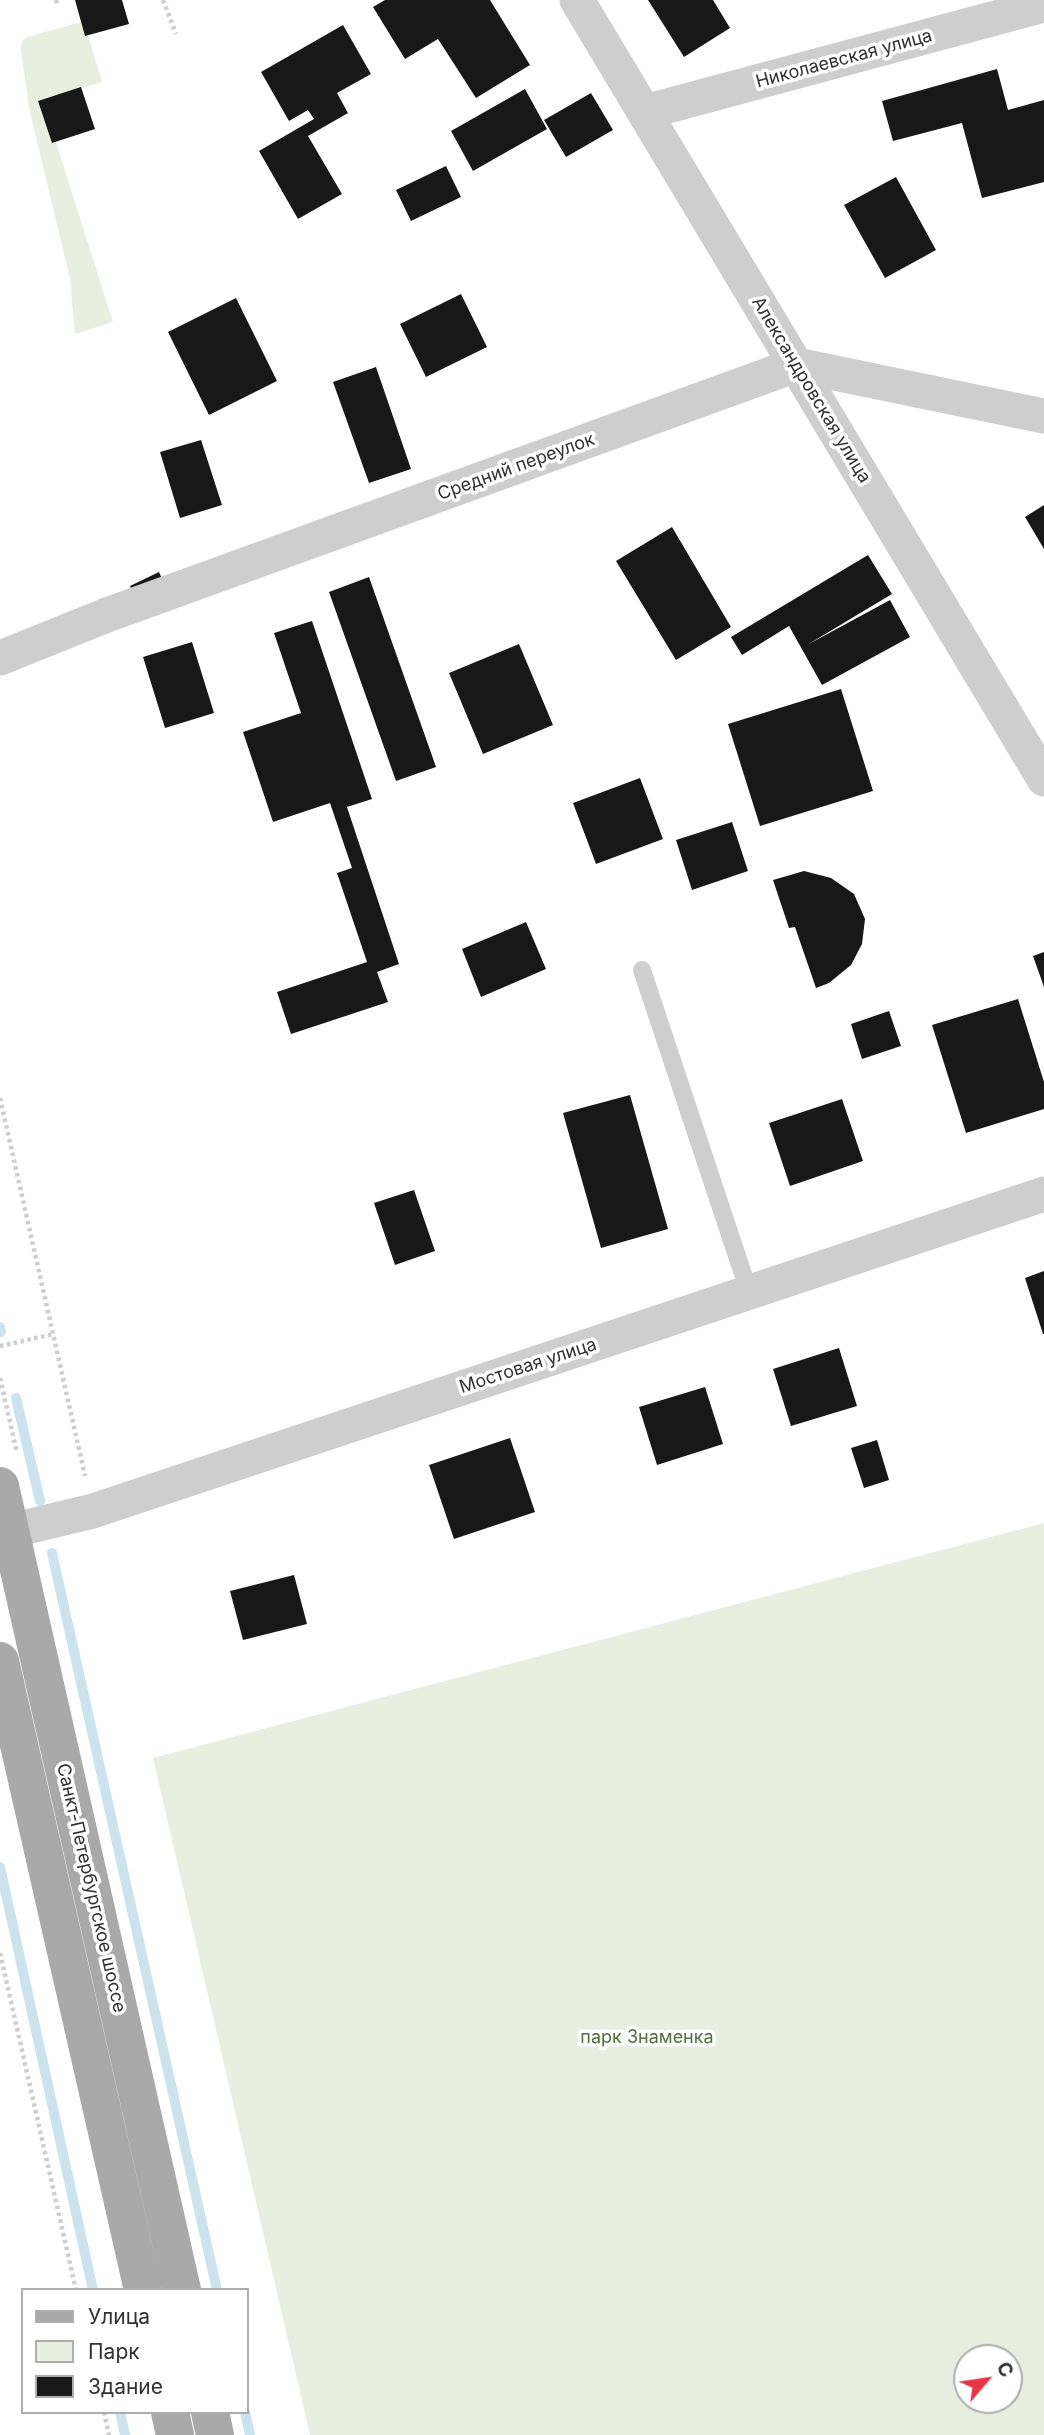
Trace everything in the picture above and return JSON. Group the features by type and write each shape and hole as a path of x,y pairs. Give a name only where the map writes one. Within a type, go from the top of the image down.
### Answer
{"main road":[{"name":"Санкт-Петербургское шоссе","path":"0,1486 182,2288"},
{"path":"0,1661 143,2288"},
{"path":"171,2414 176,2435"},
{"path":"210,2414 215,2435"}],"street":[{"name":"Александровская улица","path":"577,0 1044,779"},
{"name":"Николаевская улица","path":"645,112 1044,5"},
{"path":"796,365 1044,416"},
{"name":"Средний переулок","path":"0,658 107,615 796,365"},
{"name":"Мостовая улица","path":"10,1531 93,1511 1044,1194"}],"lane":[{"path":"642,970 749,1292"}],"path":[{"path":"163,0 176,34"},
{"path":"0,1099 93,1511"},
{"path":"0,1346 54,1334"},
{"path":"0,1378 13,1434"},
{"path":"0,1953 76,2288"},
{"path":"104,2414 109,2435"}],"green space":[{"path":"81,22 85,35 88,35 102,82 38,101 52,143 56,142 113,322 75,334 70,279 29,108 21,50 22,41 27,37"},
{"name":"парк Знаменка","path":"1044,1523 1044,2435 310,2435 153,1758"}],"building":[{"path":"75,0 122,0 129,24 85,36"},
{"path":"385,0 490,0 530,65 476,98 438,39 405,59 373,7"},
{"path":"648,0 713,0 730,28 684,57"},
{"path":"343,25 371,74 337,93 348,113 308,136 342,194 298,219 259,151 314,119 308,110 289,121 261,72"},
{"path":"997,69 1008,110 1044,100 1044,182 982,198 962,123 893,141 882,101"},
{"path":"81,87 95,129 52,143 38,101"},
{"path":"525,89 547,129 473,171 451,131"},
{"path":"591,93 613,130 566,157 544,120"},
{"path":"446,166 461,197 411,221 396,190"},
{"path":"896,177 936,250 885,278 844,205"},
{"path":"461,294 487,347 426,377 400,324"},
{"path":"236,298 277,381 209,415 168,332"},
{"path":"376,367 411,469 369,483 333,382"},
{"path":"201,440 222,505 180,518 160,452"},
{"path":"1044,505 1044,549 1025,517"},
{"path":"672,527 731,627 676,660 616,561"},
{"path":"868,555 892,594 807,645 890,600 910,637 822,685 789,626 742,655 731,637"},
{"path":"159,572 167,590 137,603 130,586"},
{"path":"369,577 436,767 396,781 329,592"},
{"path":"312,621 372,799 347,807 399,964 377,972 388,1002 291,1034 277,992 367,962 337,873 352,868 330,803 273,822 243,732 301,713 274,633"},
{"path":"192,642 214,713 165,728 143,657"},
{"path":"519,644 553,725 483,754 449,673"},
{"path":"841,689 873,791 760,826 728,724"},
{"path":"640,778 663,839 596,864 573,803"},
{"path":"732,822 748,871 692,890 676,840"},
{"path":"804,871 831,878 854,894 865,919 862,944 851,965 829,983 816,988 795,927 789,928 773,880"},
{"path":"526,922 546,969 481,997 462,949"},
{"path":"1044,952 1044,987 1033,956"},
{"path":"1018,999 1044,1082 1044,1109 966,1133 932,1025"},
{"path":"889,1011 901,1046 862,1059 851,1024"},
{"path":"630,1095 668,1229 601,1248 563,1113"},
{"path":"842,1099 863,1161 790,1186 769,1123"},
{"path":"414,1190 435,1251 395,1265 374,1203"},
{"path":"1044,1271 1044,1334 1043,1334 1025,1278"},
{"path":"839,1348 857,1406 791,1426 773,1369"},
{"path":"705,1387 723,1444 657,1465 639,1407"},
{"path":"510,1438 535,1512 454,1539 429,1465"},
{"path":"877,1440 889,1480 864,1488 851,1448"},
{"path":"294,1575 307,1624 243,1640 230,1591"}],"waterway":[{"path":"0,1327 1,1332"},
{"path":"16,1398 40,1501"},
{"path":"52,1553 217,2288"},
{"path":"0,1867 93,2288"},
{"path":"120,2414 125,2435"},
{"path":"245,2414 250,2435"}]}
